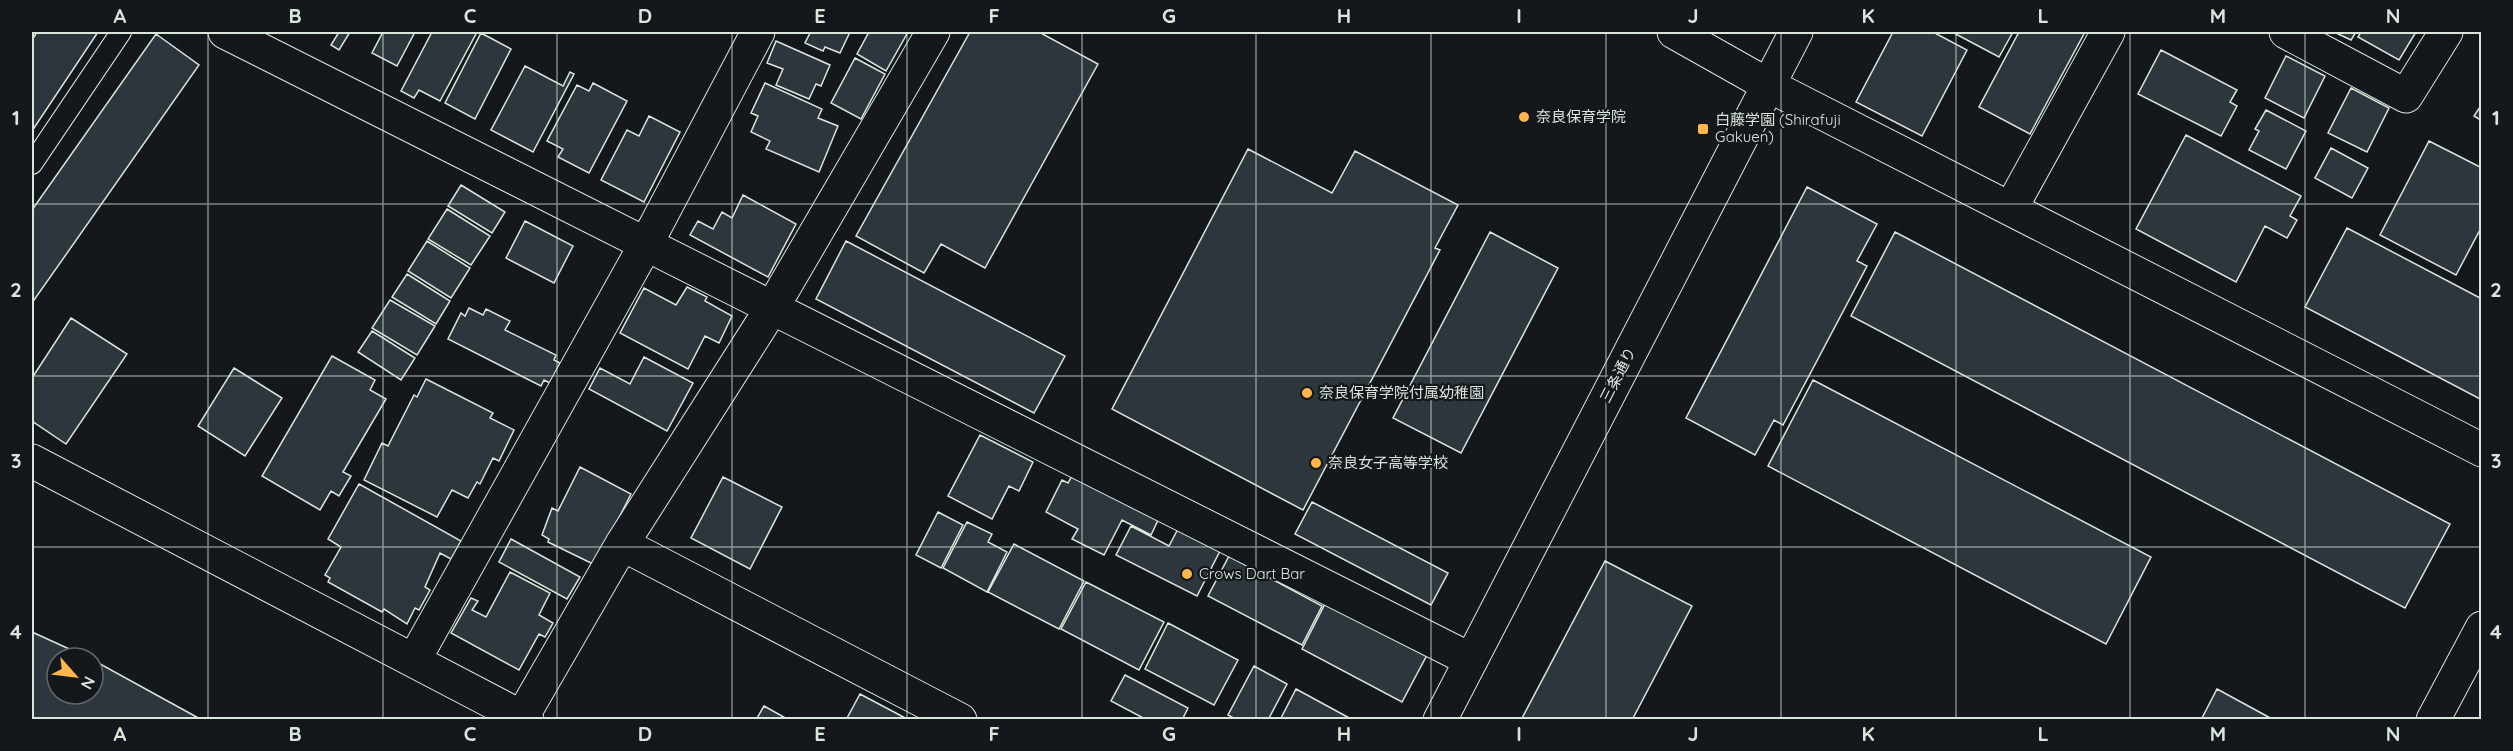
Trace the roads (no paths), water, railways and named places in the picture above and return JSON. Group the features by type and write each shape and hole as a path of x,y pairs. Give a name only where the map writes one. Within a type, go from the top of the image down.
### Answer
{"street":[{"path":"225,32 1471,660"},
{"path":"414,660 646,244 758,32"},
{"path":"32,461 524,718 622,544 772,308 933,32"},
{"path":"1674,32 1768,85 2481,450"},
{"name":"三条通り","path":"1440,720 1796,32"},
{"path":"2011,208 2108,32"},
{"path":"2286,32 2406,96 2446,32"},
{"path":"622,544 960,720"},
{"path":"2433,720 2481,627"}],"lane":[{"path":"32,164 121,32"}],"place":[{"name":"奈良保育学院","path":"1524,117"},
{"name":"白藤学園 (Shirafuji Gakuen)","path":"1703,129"},
{"name":"奈良保育学院付属幼稚園","path":"1307,393"},
{"name":"奈良女子高等学校","path":"1316,463"},
{"name":"Crows Dart Bar","path":"1187,574"}]}
